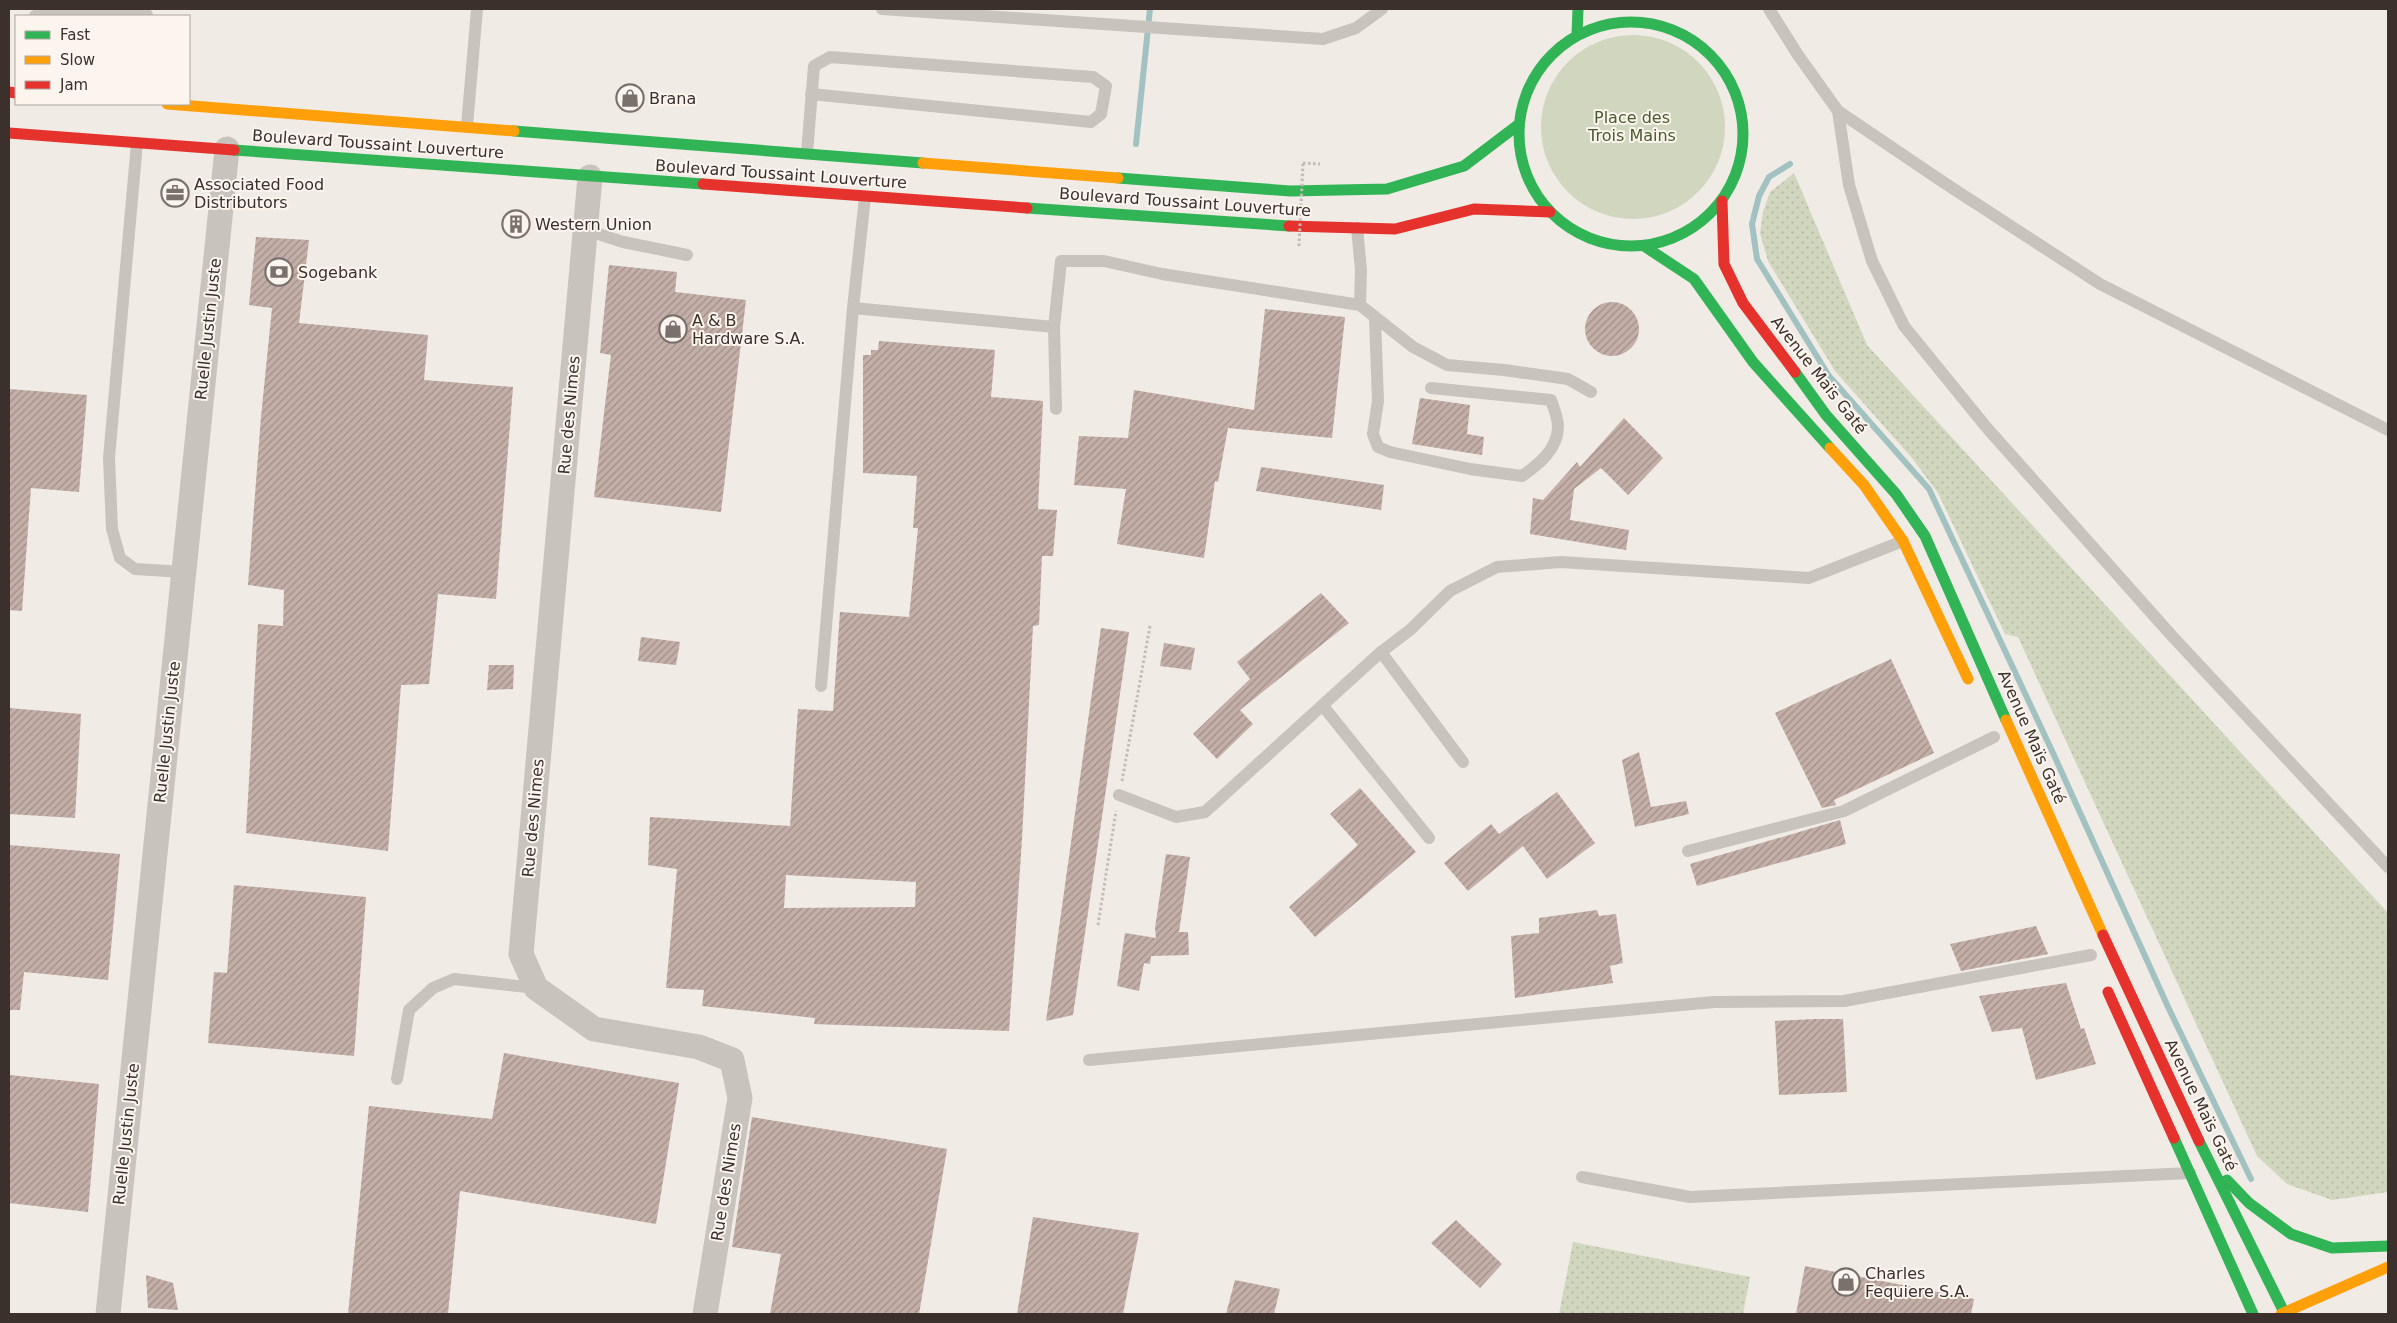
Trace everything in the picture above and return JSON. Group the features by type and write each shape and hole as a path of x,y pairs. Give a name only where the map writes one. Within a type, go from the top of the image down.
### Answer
{"main road":[{"path":"1577,35 1578,9"},
{"path":"1654,9 1662,26"},
{"path":"1633,22 1662,26 1694,41 1720,66 1737,98 1743,133 1738,169 1722,201 1700,223 1674,238 1644,246 1610,244 1578,233 1550,212 1532,187 1529,179 1521,157 1518,125 1527,89 1548,58 1577,35 1604,25 1633,22"},
{"name":"Boulevard Toussaint Louverture","path":"181,105 1290,190 1386,189 1464,166 1518,125"},
{"name":"Boulevard Toussaint Louverture","path":"9,133 1277,226 1395,229 1474,209 1550,212"},
{"name":"Avenue Maïs Gaté","path":"1722,201 1724,264 1743,303 1826,415 1896,494 1926,536 2061,843 2171,1083 2284,1314"},
{"path":"1644,246 1694,279 1753,362 1864,485 1902,541 1971,686"},
{"path":"2104,982 2253,1314"},
{"path":"2211,1164 2250,1203 2291,1234 2332,1248 2388,1246"},
{"path":"2284,1314 2388,1267"}],"street":[{"name":"Ruelle Justin Juste","path":"108,1314 227,149"},
{"name":"Rue des Nimes","path":"590,177 521,954 536,988 594,1029 699,1047 732,1060 740,1098 704,1314"}],"lane":[{"path":"467,126 477,9"},
{"path":"882,9 1323,39 1356,28 1382,9"},
{"path":"1769,9 1798,55 1838,111 2100,284 2388,430"},
{"path":"42,15 53,13 147,15"},
{"path":"807,152 811,94 814,66 830,57 1093,77 1106,86 1101,114 1091,122 811,94"},
{"path":"1838,111 1849,185 1872,261 1904,326 1987,428 2166,628 2388,867"},
{"path":"137,143 109,458 112,529 120,558 135,569 184,572"},
{"path":"821,686 852,308 865,197"},
{"path":"1357,228 1361,270 1360,305"},
{"path":"586,230 623,242 687,255"},
{"path":"1056,408 1054,327 1061,261 1104,261 1171,275 1360,305 1375,319 1413,347 1446,366 1504,370 1568,379 1591,392"},
{"path":"852,308 1054,327"},
{"path":"1375,319 1378,401 1372,434 1378,447 1390,452 1522,476 1540,464 1549,453 1558,428 1551,400 1431,388"},
{"path":"1119,795 1176,816 1205,812 1381,652 1410,630 1450,591 1497,567 1561,562 1809,578 1902,541"},
{"path":"1381,652 1463,762"},
{"path":"1323,706 1429,838"},
{"path":"1688,851 1844,811 1994,737"},
{"path":"1089,1060 1714,1002 1844,1001 2091,955"},
{"path":"397,1079 409,1010 433,988 454,979 536,988"},
{"path":"1582,1176 1690,1197 2190,1173"}],"path":[{"path":"1299,246 1304,163"},
{"path":"1098,925 1119,795 1150,626"}],"green space":[{"name":"Place des Trois Mains","path":"1642,35 1660,38 1677,45 1692,55 1705,68 1715,83 1722,100 1725,127 1722,154 1715,171 1705,186 1692,199 1677,209 1660,216 1624,219 1606,216 1589,209 1574,199 1561,186 1551,171 1544,154 1541,118 1544,100 1551,83 1561,68 1574,55 1589,45 1606,38"},
{"path":"1794,173 1867,345 2388,913 2388,1192 2332,1200 2287,1184 2257,1156 2018,637 2005,634 1938,493 1912,458 1835,371 1768,261 1760,233 1763,212 1770,192"},
{"path":"1573,1242 1750,1277 1743,1314 1559,1314"}],"building":[{"name":"Western Union","path":"524,212 527,231 508,235 504,216"},
{"path":"256,237 309,240 299,323 428,335 424,380 513,387 496,599 438,594 429,684 401,685 388,851 246,833 258,624 283,626 284,590 248,585 261,417 272,308 249,305"},
{"name":"A & B Hardware S.A.","path":"609,265 677,272 675,292 746,300 721,512 594,497 611,355 600,353"},
{"path":"1612,302 1622,304 1631,310 1637,319 1639,329 1637,339 1631,348 1622,354 1612,356 1602,354 1593,348 1587,339 1585,329 1587,319 1593,310 1602,304"},
{"path":"1265,309 1345,317 1332,438 1228,428 1218,482 1215,481 1204,558 1117,544 1126,489 1074,485 1079,436 1128,438 1134,390 1254,410"},
{"path":"879,341 995,350 991,397 1043,401 1038,509 1057,510 1053,556 1042,556 1039,625 1033,626 1022,839 1009,1031 814,1024 815,1018 702,1006 704,990 666,988 677,869 648,865 650,817 790,826 798,709 833,711 840,612 909,617 918,528 913,528 917,476 863,473 863,355 871,355 871,350 878,350","holes":["786,875 916,882 915,907 784,908"]},
{"path":"9,389 87,395 79,492 31,488 22,611 9,610"},
{"path":"1420,398 1470,405 1467,434 1484,437 1482,455 1412,444"},
{"path":"1624,418 1663,458 1628,495 1601,468 1574,489 1570,520 1629,530 1626,550 1530,534 1533,498 1543,500 1577,462 1580,467"},
{"path":"1261,467 1384,485 1381,510 1256,491"},
{"path":"1321,593 1349,623 1240,710 1253,724 1217,759 1193,734 1250,679 1237,662"},
{"path":"1101,628 1129,632 1073,1015 1046,1021"},
{"path":"641,637 680,642 676,665 638,661"},
{"path":"1164,643 1195,648 1191,670 1160,666"},
{"path":"1891,659 1934,753 1834,800 1836,805 1822,808 1775,713"},
{"path":"489,665 514,665 513,689 487,690"},
{"path":"9,708 81,714 75,818 9,814"},
{"path":"1639,752 1651,807 1686,801 1689,814 1635,827 1622,760"},
{"path":"1360,788 1416,852 1315,937 1289,907 1358,845 1330,814"},
{"path":"1557,792 1595,843 1547,879 1523,846 1468,891 1444,863 1491,824 1499,834"},
{"path":"1840,820 1846,844 1697,886 1690,864"},
{"path":"9,845 120,854 108,980 24,972 20,1010 9,1010"},
{"path":"1166,854 1190,857 1179,932 1188,932 1189,955 1151,956 1150,964 1144,963 1139,991 1117,986 1125,933 1156,938 1155,928"},
{"path":"234,885 366,897 354,1056 208,1043 214,972 227,973"},
{"path":"1597,910 1599,916 1616,914 1623,963 1610,966 1613,983 1515,998 1511,936 1539,933 1539,918"},
{"path":"2036,926 2048,954 1961,971 1950,944"},
{"path":"2066,983 2081,1029 2084,1028 2096,1064 2036,1080 2022,1028 1992,1032 1979,996"},
{"path":"1843,1019 1847,1092 1779,1095 1775,1021"},
{"path":"504,1053 679,1083 656,1224 460,1191 448,1314 348,1314 369,1106 492,1119"},
{"path":"9,1075 99,1084 88,1212 9,1203"},
{"path":"752,1117 947,1149 919,1314 770,1314 781,1254 732,1247"},
{"path":"1033,1217 1139,1233 1123,1314 1017,1314"},
{"path":"1456,1220 1502,1264 1480,1288 1431,1243"},
{"name":"Charles Fequiere S.A.","path":"1805,1266 1974,1299 1971,1314 1796,1314"},
{"path":"146,1275 173,1283 178,1310 148,1308"},
{"path":"1235,1280 1280,1289 1274,1314 1226,1314"}],"waterway":[{"path":"1136,144 1150,9"},
{"path":"1790,164 1769,177 1759,196 1752,224 1757,259 1829,376 1929,489 2053,753 2169,1009 2251,1179"}],"traffic: fast":[{"path":"1577,35 1578,9"},
{"path":"1631,22 1653,24 1684,35 1710,55 1730,81 1741,112 1743,134 1741,156 1730,187 1710,213 1684,233 1653,244 1631,246 1609,244 1578,233 1552,213 1532,187 1521,156 1519,134 1521,112 1532,81 1552,55 1578,35 1609,24 1631,22"},
{"path":"1118,178 1290,191 1387,189 1464,166 1518,125"},
{"path":"514,131 923,163"},
{"path":"234,150 703,184"},
{"path":"1027,208 1289,226"},
{"path":"1644,246 1694,279 1753,362 1830,448"},
{"path":"1795,372 1826,415 1896,494 1925,536 2006,720"},
{"path":"2174,1138 2253,1314"},
{"path":"2199,1141 2285,1314"},
{"path":"2227,1180 2249,1203 2291,1234 2332,1248 2388,1246"}],"traffic: slow":[{"path":"180,105 514,131"},
{"path":"923,163 1118,178"},
{"path":"1830,448 1864,485 1903,541 1968,679"},
{"path":"2006,720 2103,935"},
{"path":"2281,1314 2388,1267"}],"traffic: jam":[{"path":"9,92 15,93"},
{"path":"9,133 234,150"},
{"path":"703,184 1027,208"},
{"path":"1722,201 1724,264 1743,303 1795,372"},
{"path":"1289,226 1395,229 1474,209 1550,212"},
{"path":"2103,935 2199,1141"},
{"path":"2108,992 2174,1138"}],"place":[{"name":"Brana","path":"630,98"},
{"name":"Associated Food Distributors","path":"175,193"},
{"name":"Western Union","path":"516,224"},
{"name":"Sogebank","path":"279,272"},
{"name":"A & B Hardware S.A.","path":"673,329"},
{"name":"Charles Fequiere S.A.","path":"1846,1282"}]}
